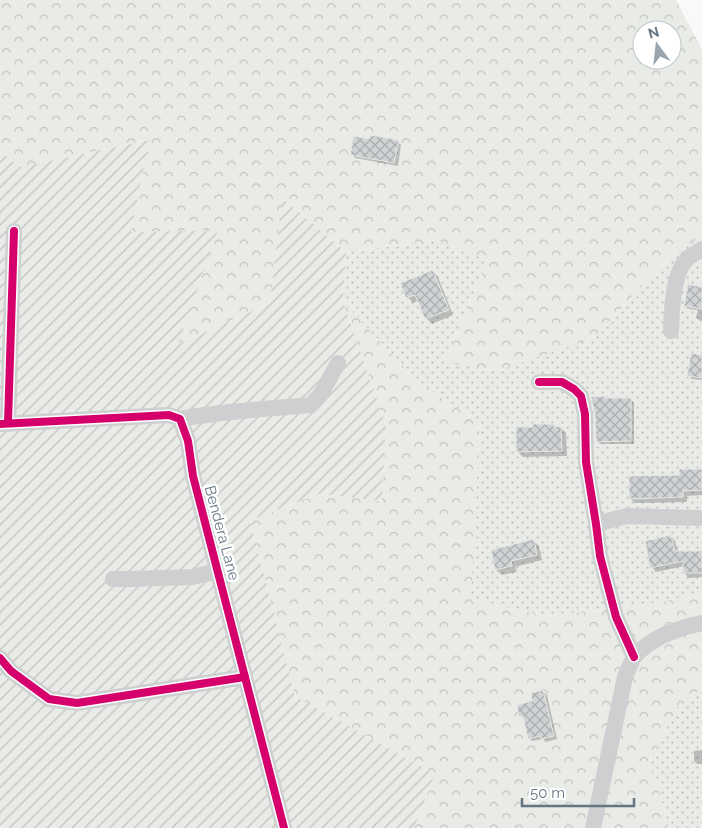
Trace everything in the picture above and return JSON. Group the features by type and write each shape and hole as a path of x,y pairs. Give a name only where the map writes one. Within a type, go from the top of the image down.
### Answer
{"street":[{"path":"14,231 4,424 169,415 180,419 226,412 311,405 321,394 338,363"},
{"path":"671,331 677,277 688,259 702,249"},
{"path":"539,382 562,382 581,396 585,414 586,462 600,556 616,617 634,657"},
{"name":"Bendera Lane","path":"180,419 188,441 193,476 284,828"},
{"path":"596,524 627,516 702,518"},
{"path":"113,579 192,577 218,572"},
{"path":"593,828 625,676 634,657 651,642 665,634 702,623"},
{"path":"0,658 11,671 49,698 77,703 245,678"}],"green space":[{"path":"0,0 676,0 702,50 702,237 662,264 594,338 497,371 445,362 488,259 435,240 346,252 283,199 270,303 177,344 131,232 148,140 21,167 0,151"},
{"path":"149,140 131,232 218,230 178,344 270,303 282,198 346,252 343,302 386,425 382,501 319,494 250,520 295,696 435,774 414,828 0,828 0,151 21,167"},
{"path":"702,237 702,592 663,602 548,616 470,600 480,423 419,383 343,302 346,252 436,240 488,259 445,362 594,338 662,264"},
{"path":"343,302 419,383 480,423 471,600 548,616 663,602 702,592 702,689 680,703 650,758 669,828 414,828 435,774 295,696 250,520 319,494 382,501 386,425"},
{"path":"702,689 702,828 669,828 650,758 680,703"}],"building":[{"path":"370,135 399,140 394,163 350,155 354,136 369,139"},
{"path":"433,270 449,310 425,319 415,295 406,298 400,283"},
{"path":"688,284 702,287 702,309 684,306"},
{"path":"691,353 702,355 702,378 687,376"},
{"path":"605,396 605,398 631,398 631,441 596,442 595,414 591,397"},
{"path":"533,424 561,426 562,451 516,452 516,427 533,427"},
{"path":"679,469 702,469 702,490 683,491 683,497 629,499 629,476 679,475"},
{"path":"671,535 675,551 702,551 702,573 683,573 683,561 650,568 645,541"},
{"path":"534,539 537,555 511,561 512,566 495,570 491,550"},
{"path":"543,690 554,736 541,739 540,736 528,739 523,716 519,717 517,705 532,701 531,693"}],"cycle path":[{"path":"8,423 14,231"},
{"path":"539,382 562,382 581,396 585,414 586,462 600,556 616,617 634,657"},
{"path":"0,424 169,415 180,419 188,441 193,476 284,828"},
{"path":"0,658 11,671 49,699 77,703 245,677"}]}
